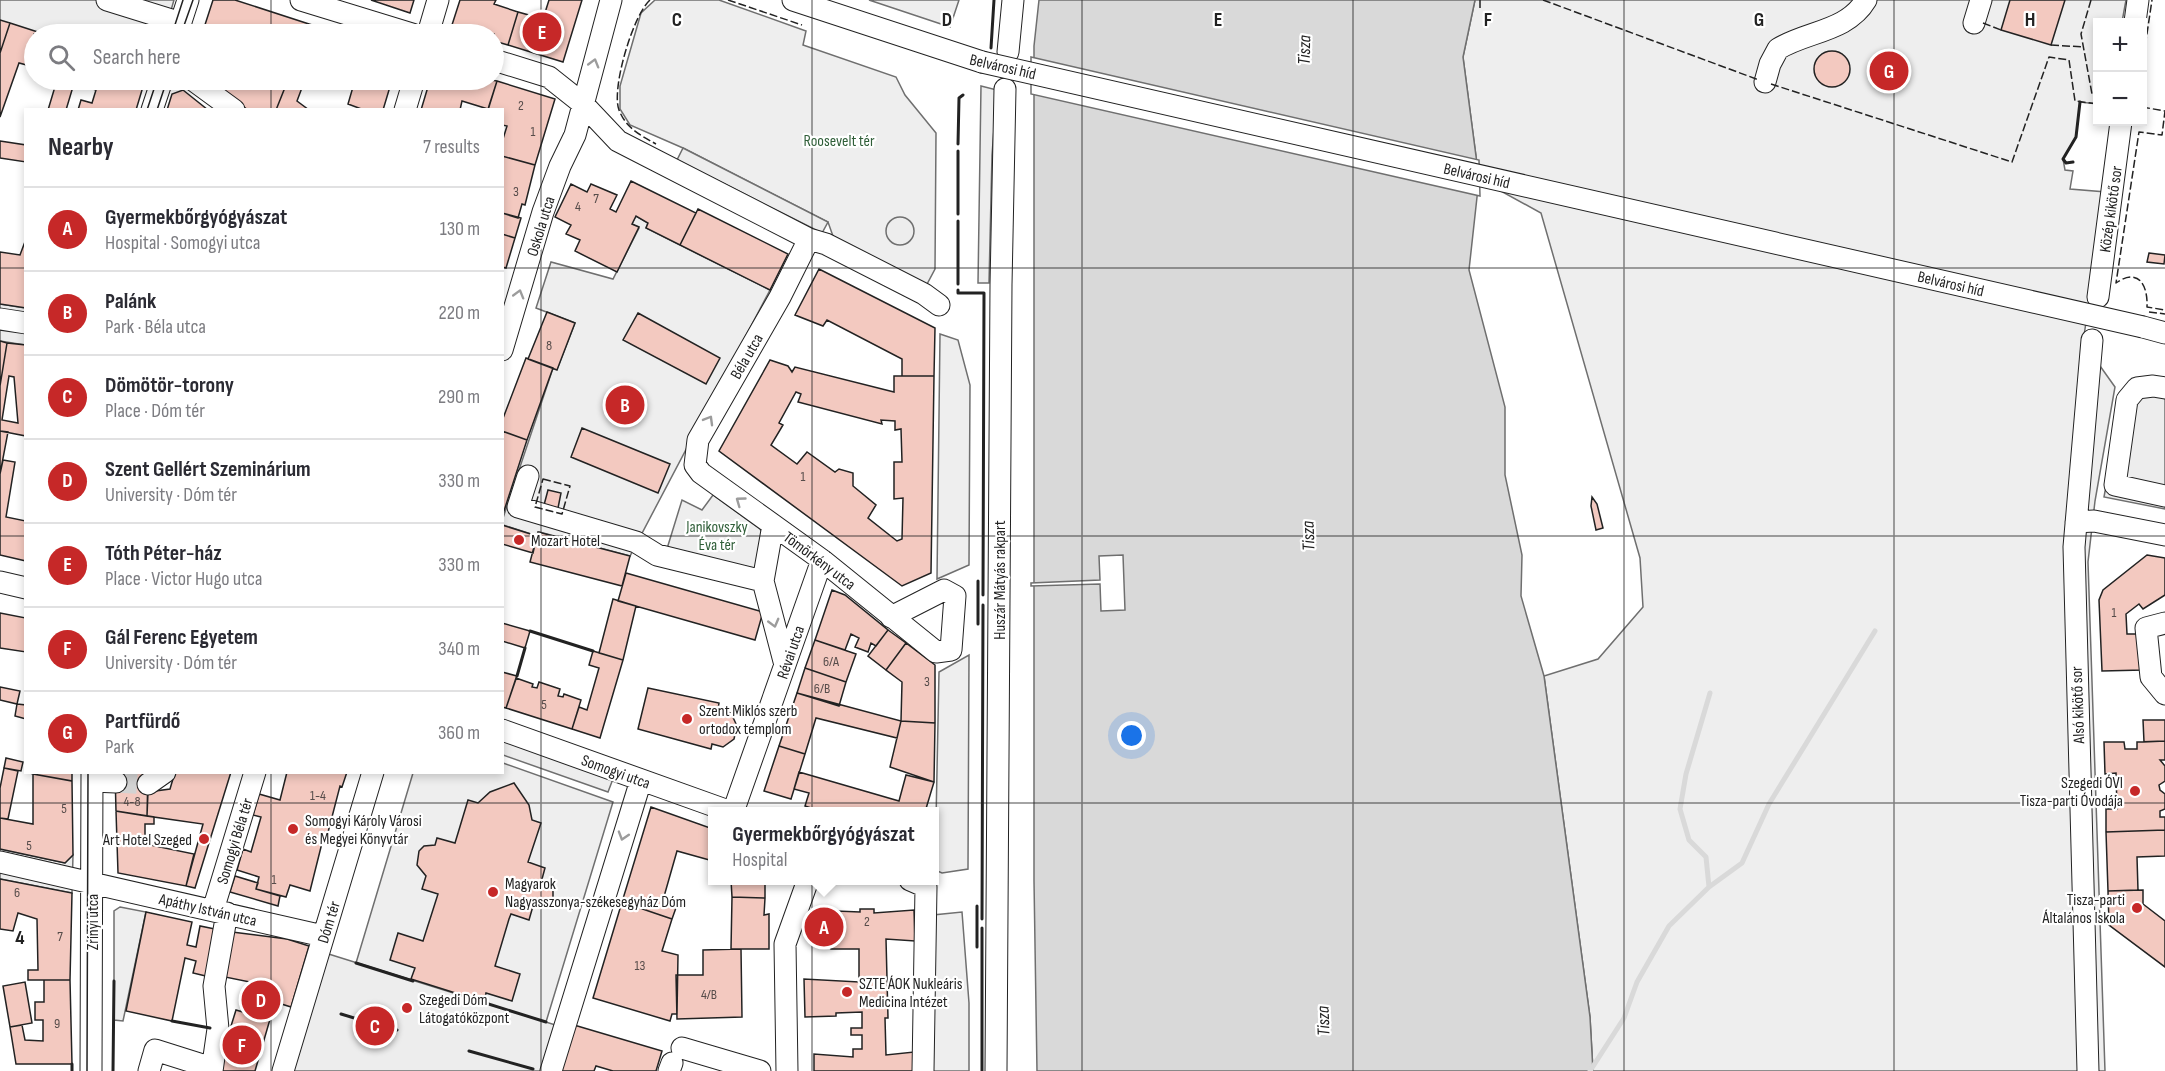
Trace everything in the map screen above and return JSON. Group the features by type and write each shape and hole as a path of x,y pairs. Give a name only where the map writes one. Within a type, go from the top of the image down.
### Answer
{"street":[{"path":"106,0 166,24"},
{"path":"181,24 188,0"},
{"path":"301,0 379,24"},
{"path":"431,24 438,0"},
{"path":"583,104 611,0"},
{"path":"606,23 624,0"},
{"name":"Belvárosi híd","path":"794,0 982,62 2165,333"},
{"path":"1008,52 1013,0"},
{"path":"1765,82 1770,64 1778,49 1787,43 1833,28 1852,17 1866,0"},
{"path":"1974,23 1981,0"},
{"path":"2136,18 2138,0"},
{"path":"504,63 549,77 583,104 618,141 809,239 836,249 924,294 939,306"},
{"name":"Huszár Mátyás rakpart","path":"996,1071 1000,285 1005,88"},
{"path":"153,108 159,90"},
{"path":"207,90 231,108"},
{"path":"406,108 411,90"},
{"name":"Oskola utca","path":"504,338 507,320 543,212 574,135 583,104"},
{"name":"Közép kikötő sor","path":"2098,297 2120,126"},
{"name":"Béla utca","path":"701,473 694,458 698,440 780,297 809,239"},
{"path":"0,319 24,323"},
{"name":"Alsó kikötő sor","path":"2088,1071 2074,600 2076,522 2092,340"},
{"path":"2165,388 2137,388 2127,400 2115,485 2165,496"},
{"name":"Tömörkény utca","path":"701,473 822,560 891,617 936,652 951,650 955,596 944,590 891,617"},
{"path":"528,476 518,507 636,542 657,555 763,581"},
{"path":"2076,522 2094,521 2165,535"},
{"path":"773,525 763,581 785,665"},
{"name":"Révai utca","path":"734,807 822,560"},
{"path":"0,582 24,588"},
{"path":"2165,623 2146,628 2151,677 2165,694"},
{"name":"Somogyi utca","path":"504,730 718,807"},
{"path":"148,784 162,774"},
{"name":"Somogyi Béla tér","path":"212,1070 218,1029 214,986 220,912 254,774"},
{"name":"Dóm tér","path":"283,1071 372,774"},
{"path":"92,777 116,782"},
{"name":"Zrínyi utca","path":"91,1071 92,777"},
{"path":"551,1071 640,780"},
{"name":"Apáthy István utca","path":"0,862 323,936"},
{"path":"787,1071 785,944 806,885"},
{"path":"918,885 923,1071"},
{"path":"149,1071 155,1050 212,1070"},
{"path":"674,1061 760,1071"}],"green space":[{"name":"Roosevelt tér","path":"655,0 719,0 806,31 803,45 896,77 905,95 936,133 935,269 926,286 834,239 828,222 683,148 630,125 620,109 620,86 641,13"},
{"path":"869,0 959,0 950,27"},
{"path":"1475,0 2126,0 2123,18 2093,18 2093,104 2080,102 2076,137 2063,159 2065,170 2073,171 2070,189 2106,192 2083,342 2115,387 2095,501 2088,562 2105,1071 1593,1071 1590,1017 1544,676 1598,659 1643,607 1640,558 1541,213 1479,179 1463,57"},
{"path":"636,216 648,223 646,228 770,290 630,556 539,532 537,536 504,525 504,515 553,368 557,369 575,323 536,308 551,262 613,279 639,228 632,224"},
{"path":"940,334 958,340 970,385 969,565 937,579"},
{"name":"Janikovszky Éva tér","path":"713,495 760,529 766,539 763,556 754,568 666,552 682,500 702,510"},
{"path":"969,655 968,869 942,873 939,872 939,807 936,807 939,672"},
{"path":"504,763 613,802 546,1022 356,963 413,774 504,774"},
{"path":"120,907 146,912 123,1021 114,1020 114,911"},
{"path":"962,912 969,1003 969,1071 932,1071 933,915"}],"shaded area":[{"path":"0,0 174,0 167,24 24,24 24,29 0,21"},
{"path":"981,86 997,90 992,155 989,283 978,283"},
{"path":"683,148 828,222 822,233 677,160"},
{"path":"900,217 910,221 914,231 910,241 900,245 890,241 886,231 890,221"},
{"path":"0,304 24,308 24,345 0,341"},
{"path":"2165,379 2165,509 2104,497 2122,396"},
{"path":"504,731 616,771 608,792 504,755"},
{"path":"0,849 65,863 73,855 72,893 0,879"},
{"path":"319,951 565,1028 551,1071 283,1071","holes":["372,1014 383,1017 387,1023 386,1031 380,1036 373,1037 364,1029 364,1021"]}],"water":[{"name":"Tisza","path":"1039,0 1475,0 1463,57 1479,179 1469,270 1505,407 1505,475 1522,555 1521,596 1544,676 1590,1017 1593,1071 1037,1071 1034,881 1034,46"}],"pier":[{"path":"1031,57 1479,160 1480,196 1031,94"},
{"path":"1123,555 1125,610 1101,611 1100,584 1031,586 1031,583 1100,580 1099,556"}],"building":[{"path":"213,0 235,0 309,24 205,24"},
{"path":"371,0 414,0 410,13"},
{"path":"460,0 496,0 494,4 518,12 508,45 504,44 504,24 452,24"},
{"path":"549,0 582,0 563,62 508,45 518,12 543,19"},
{"path":"2010,0 2065,0 2051,45 2001,30"},
{"path":"0,20 10,23 0,53"},
{"path":"10,23 24,28 24,64 19,63 0,117 0,53"},
{"path":"1832,51 1845,56 1850,69 1845,82 1832,87 1819,82 1814,69 1819,56"},
{"path":"504,83 555,99 535,165 504,157 504,136 507,126 504,125 504,108 489,108 494,90 504,90"},
{"path":"54,90 72,90 67,108 49,108"},
{"path":"96,90 142,90 137,108 79,108 81,100 92,103"},
{"path":"183,90 206,108 168,108 172,94"},
{"path":"222,90 284,90 277,108 245,108"},
{"path":"284,90 301,90 297,101 306,108 277,108"},
{"path":"352,90 389,90 384,108 359,108 348,104"},
{"path":"427,90 494,90 488,108 462,101 460,108 422,108"},
{"path":"0,141 24,145 24,162 0,158"},
{"path":"504,157 535,165 525,205 522,204 518,218 504,214"},
{"path":"631,181 696,213 680,245 646,228 648,223 636,216 632,224 639,227 617,272 575,251 580,240 566,234 571,225 555,217 571,184 587,192 591,184 617,195 610,209 616,212"},
{"path":"698,209 788,254 770,290 680,245"},
{"path":"504,214 521,218 515,238 504,235"},
{"path":"504,235 515,238 506,268 504,268"},
{"path":"24,244 24,308 0,304 0,252 20,255"},
{"path":"2149,253 2165,255 2164,264 2147,262"},
{"path":"819,269 935,328 934,376 902,376 902,359 827,320 823,326 795,315"},
{"path":"547,312 575,323 557,370 528,359"},
{"path":"638,313 720,358 706,384 623,340"},
{"path":"0,341 7,343 0,386"},
{"path":"7,343 24,345 24,436 0,431 0,386","holes":["9,376 14,377 18,423 2,420"]},
{"path":"526,358 553,368 527,440 504,432 504,416"},
{"path":"770,360 788,366 792,372 795,367 894,392 894,376 934,376 931,573 902,586 719,451","holes":["796,392 801,394 798,402 882,424 881,420 895,421 895,430 901,429 902,462 894,462 894,499 903,498 902,539 897,541 868,518 876,505 853,486 853,473 839,469 835,472 807,452 797,464 771,445 783,425 779,423"]},
{"path":"582,428 670,464 658,493 571,457"},
{"path":"0,431 8,432 0,474"},
{"path":"504,432 527,440 504,511"},
{"path":"3,460 15,462 6,517 24,521 24,561 0,555 0,474"},
{"path":"548,490 561,493 558,508 544,505"},
{"path":"1592,497 1597,504 1603,528 1596,530 1591,506"},
{"name":"Mozart Hotel","path":"504,526 537,536 533,553 504,545"},
{"path":"538,532 630,556 622,586 530,562"},
{"path":"2147,555 2165,558 2165,595 2143,609 2139,604 2126,614 2127,634 2139,634 2143,670 2102,671 2099,600 2103,590"},
{"path":"626,573 763,612 755,640 618,601"},
{"path":"832,590 845,595 888,630 876,646 871,643 868,652 855,647 859,638 851,634 845,650 815,640"},
{"path":"613,599 636,606 623,660 599,653"},
{"path":"0,613 24,618 24,652 0,648"},
{"path":"504,624 530,631 525,648 504,642"},
{"path":"888,630 906,643 886,670 868,656"},
{"path":"815,640 856,654 846,682 805,668"},
{"path":"906,643 935,665 935,723 901,721 902,682 886,670"},
{"path":"593,651 623,660 600,738 572,729 579,707 587,710 599,668 589,665"},
{"path":"805,668 846,682 839,706 797,693"},
{"path":"504,673 517,676 506,708 504,708"},
{"path":"516,678 533,684 532,687 537,688 539,682 560,689 558,696 563,697 564,694 581,700 572,729 506,708"},
{"path":"0,687 20,691 17,704 0,700"},
{"name":"Szent Miklós szerb ortodox templom","path":"648,688 719,703 718,709 731,713 737,726 734,739 723,747 712,744 711,749 638,729"},
{"path":"797,693 901,721 897,738 816,718 805,754 779,746"},
{"path":"17,704 24,705 24,718 15,716"},
{"path":"2143,720 2165,720 2165,741 2144,742"},
{"path":"901,721 935,723 934,782 890,767"},
{"name":"Szegedi ÓVI Tisza-parti Óvodája","path":"2165,741 2165,760 2160,760 2165,766 2165,781 2159,785 2160,790 2165,794 2165,809 2160,811 2160,817 2165,817 2165,830 2106,832 2106,809 2117,809 2116,773 2105,774 2104,742 2124,742 2125,749 2137,749 2137,742"},
{"path":"779,746 805,754 791,799 764,791"},
{"path":"6,758 23,762 21,771 4,768"},
{"path":"4,768 18,771 8,819 0,818 0,788"},
{"path":"799,772 899,801 906,775 934,782 926,807 808,807 805,806 809,793 794,789"},
{"path":"33,774 72,774 72,781"},
{"path":"33,774 72,781 73,855 65,863 0,849 0,818 33,824"},
{"path":"115,774 148,774 147,816 116,811"},
{"name":"Art Hotel Szeged","path":"174,774 230,774 195,888 186,886 203,824 147,816 148,792 170,789"},
{"name":"Somogyi Károly Városi és Megyei Könyvtár","path":"286,774 346,774 342,787 340,786 326,840 323,839 310,891 290,885 286,897 256,889 259,877 237,870 243,849 251,852 261,817 253,815 259,794 280,800"},
{"name":"Magyarok Nagyasszonya-székesegyház Dóm","path":"514,783 529,805 532,820 541,823 528,862 545,868 542,879 553,891 553,897 545,907 533,906 529,920 511,914 509,919 495,966 520,974 512,1001 486,993 484,1002 411,979 415,968 390,960 398,933 423,941 438,894 422,889 426,876 417,865 419,851 424,846 435,845 437,838 455,843 468,800 478,803 490,792"},
{"path":"651,807 708,827 708,860 677,851 663,900 677,905 672,919 622,902"},
{"path":"116,811 154,817 154,824 145,824 145,844 194,854 186,886 118,873"},
{"path":"2165,830 2165,856 2137,857 2138,890 2108,891 2106,832"},
{"path":"235,876 258,883 256,889 280,896 278,906 230,892"},
{"path":"0,879 72,893 70,980 28,980 28,970 38,970 37,919 18,913 13,931 0,929"},
{"path":"731,885 765,885 765,898 732,897"},
{"path":"2143,890 2143,904 2165,921 2165,967 2109,925 2108,891"},
{"path":"732,897 765,898 764,915 769,914 769,949 731,949"},
{"path":"622,902 672,919 662,951 678,955 677,1014 672,1014 670,1021 593,998"},
{"path":"860,909 874,909 874,913 914,910 915,941 886,939 888,1018 885,1018 886,1055 914,1052 914,1071 814,1071 814,1054 853,1057 853,1049 862,1049 862,1035 851,1035 851,1028 862,1028 862,1012 805,1017 804,979 859,982 859,949 831,949 831,943 812,943 811,910 860,912"},
{"path":"146,912 192,922 187,945 196,947 200,926 220,930 210,977 193,973 196,961 185,958 172,1021 126,1011"},
{"path":"232,932 287,939 309,946 291,1007 275,1002 255,1071 217,1071 236,1010 253,1015 260,984 225,977"},
{"path":"741,949 742,1017 677,1019 676,975 703,975 703,950"},
{"path":"44,980 70,980 72,1064 16,1064 10,1027 22,1025 25,1040 43,1041 43,1020 35,1020 35,1002 44,1002"},
{"path":"25,982 32,1023 10,1027 3,986"},
{"path":"375,1014 383,1018 387,1026 383,1034 375,1038 367,1034 363,1026 367,1018"},
{"path":"574,1025 662,1051 656,1071 613,1071 596,1066 594,1071 560,1071"}],"waterway":[{"path":"1590,1071 1624,1018 1637,982 1669,926 1709,887 1742,863 1769,804 1875,631"},
{"path":"1709,887 1706,857 1689,840 1680,809 1686,774 1710,693"}],"tunnel":[{"path":"116,782 148,784"}],"tram line":[{"path":"175,24 183,0"},
{"path":"185,24 193,0"},
{"path":"148,108 154,90"},
{"path":"158,108 164,90"},
{"path":"87,1071 88,774"}],"fence":[{"path":"650,0 643,8 625,53 617,100 625,122 656,144"},
{"path":"728,0 802,25"},
{"path":"1480,0 1480,11"},
{"path":"1543,0 1759,80"},
{"path":"2091,0 2081,34 2093,94"},
{"path":"2147,34 2152,0"},
{"path":"1983,23 2001,30"},
{"path":"2051,45 2083,47"},
{"path":"1771,84 2012,162 2049,57 2069,60 2075,101 2093,103"},
{"path":"2147,108 2165,111 2162,135 2139,132 2116,283 2131,277 2136,278 2144,286 2147,307 2165,310"},
{"path":"2149,312 2165,314"},
{"path":"543,479 570,486 562,514 535,507 543,479"}],"wall":[{"path":"991,48 994,0"},
{"path":"958,144 959,98 963,95"},
{"path":"2073,162 2066,163 2063,159 2076,137 2080,102"},
{"path":"958,151 958,214"},
{"path":"958,221 958,284"},
{"path":"958,290 958,293 984,293 983,595"},
{"path":"978,581 978,624"},
{"path":"982,919 983,605"},
{"path":"530,631 593,651"},
{"path":"517,676 525,648"},
{"path":"977,906 977,947"},
{"path":"982,928 982,1071"},
{"path":"356,963 413,981"},
{"path":"113,1071 114,981"},
{"path":"479,1001 546,1022"},
{"path":"341,1014 364,1021"},
{"path":"172,1021 210,1028"},
{"path":"387,1027 397,1030"},
{"path":"469,1051 533,1069"},
{"path":"72,1064 72,1071"}],"place":[{"name":"Tóth Péter-ház","path":"542,32"},
{"name":"Partfürdő","path":"1889,71"},
{"name":"Palánk","path":"625,405"},
{"name":"Mozart Hotel","path":"519,540"},
{"name":"Szent Miklós szerb ortodox templom","path":"687,719"},
{"name":"Szegedi ÓVI Tisza-parti Óvodája","path":"2135,791"},
{"name":"Somogyi Károly Városi és Megyei Könyvtár","path":"293,829"},
{"name":"Art Hotel Szeged","path":"204,839"},
{"name":"Magyarok Nagyasszonya-székesegyház Dóm","path":"493,892"},
{"name":"Tisza-parti Általános Iskola","path":"2137,908"},
{"name":"Gyermekbőrgyógyászat","path":"824,927"},
{"name":"SZTE ÁOK Nukleáris Medicina Intézet","path":"847,992"},
{"name":"Szent Gellért Szeminárium","path":"261,1000"},
{"name":"Szegedi Dóm Látogatóközpont","path":"407,1008"},
{"name":"Dömötör-torony","path":"375,1026"},
{"name":"Gál Ferenc Egyetem","path":"242,1045"}]}
